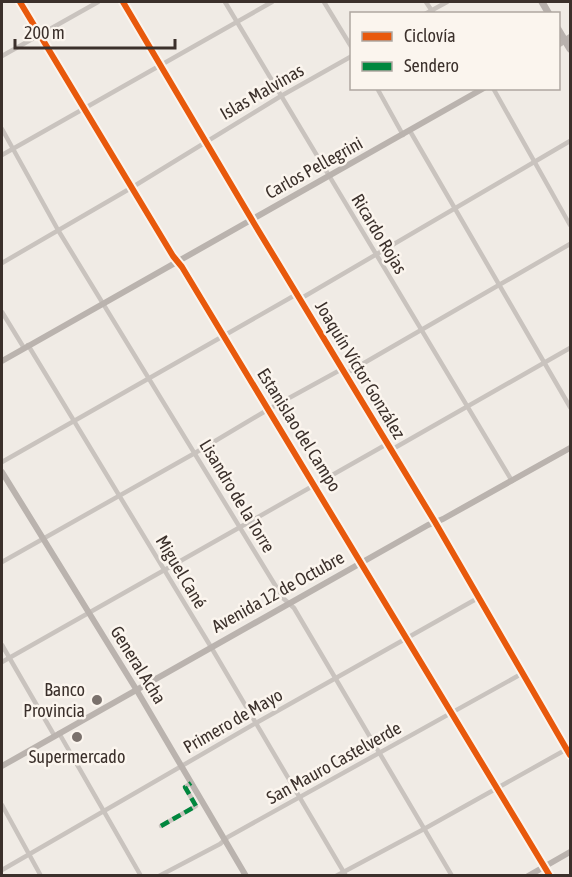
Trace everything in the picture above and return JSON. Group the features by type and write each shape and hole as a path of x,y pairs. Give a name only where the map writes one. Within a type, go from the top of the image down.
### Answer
{"main road":[{"path":"565,41 570,49"}],"street":[{"name":"Estanislao del Campo","path":"20,2 315,483 550,876"},
{"path":"2,56 98,2"},
{"name":"Joaquín Víctor González","path":"123,2 435,522 569,752"},
{"name":"Ricardo Rojas","path":"225,2 512,481"},
{"path":"2,155 272,2"},
{"path":"324,2 350,46"},
{"path":"426,2 433,12 447,2"},
{"name":"Islas Malvinas","path":"2,263 132,188 206,140 350,57"},
{"path":"378,90 403,135"},
{"name":"Carlos Pellegrini","path":"2,361 479,90"},
{"path":"494,90 570,225"},
{"name":"Lisandro de la Torre","path":"2,129 58,230 239,526 288,603 294,608 452,876"},
{"path":"410,131 570,407"},
{"path":"2,462 223,336 376,254 570,141"},
{"path":"2,562 269,409 422,331 570,244"},
{"name":"Miguel Cané","path":"2,312 164,569 345,874"},
{"path":"391,450 570,348"},
{"path":"2,662 387,444"},
{"name":"Avenida 12 de Octubre","path":"2,766 288,603 570,448"},
{"name":"General Acha","path":"2,472 136,689 246,876"},
{"name":"Primero de Mayo","path":"2,870 478,598"},
{"path":"2,645 141,876"},
{"name":"San Mauro Castelverde","path":"159,876 523,673"},
{"path":"336,876 345,874 498,787 569,752"},
{"path":"161,826 196,806 185,787 191,783"},
{"path":"2,805 42,876"},
{"path":"528,876 570,852"}],"marked path":[{"path":"161,826 196,806 185,787 191,783"}],"cycle path":[{"path":"20,2 550,876"},
{"path":"123,2 435,522 570,755"}],"place":[{"name":"Banco Provincia","path":"97,700"},
{"name":"Supermercado","path":"77,737"}]}
